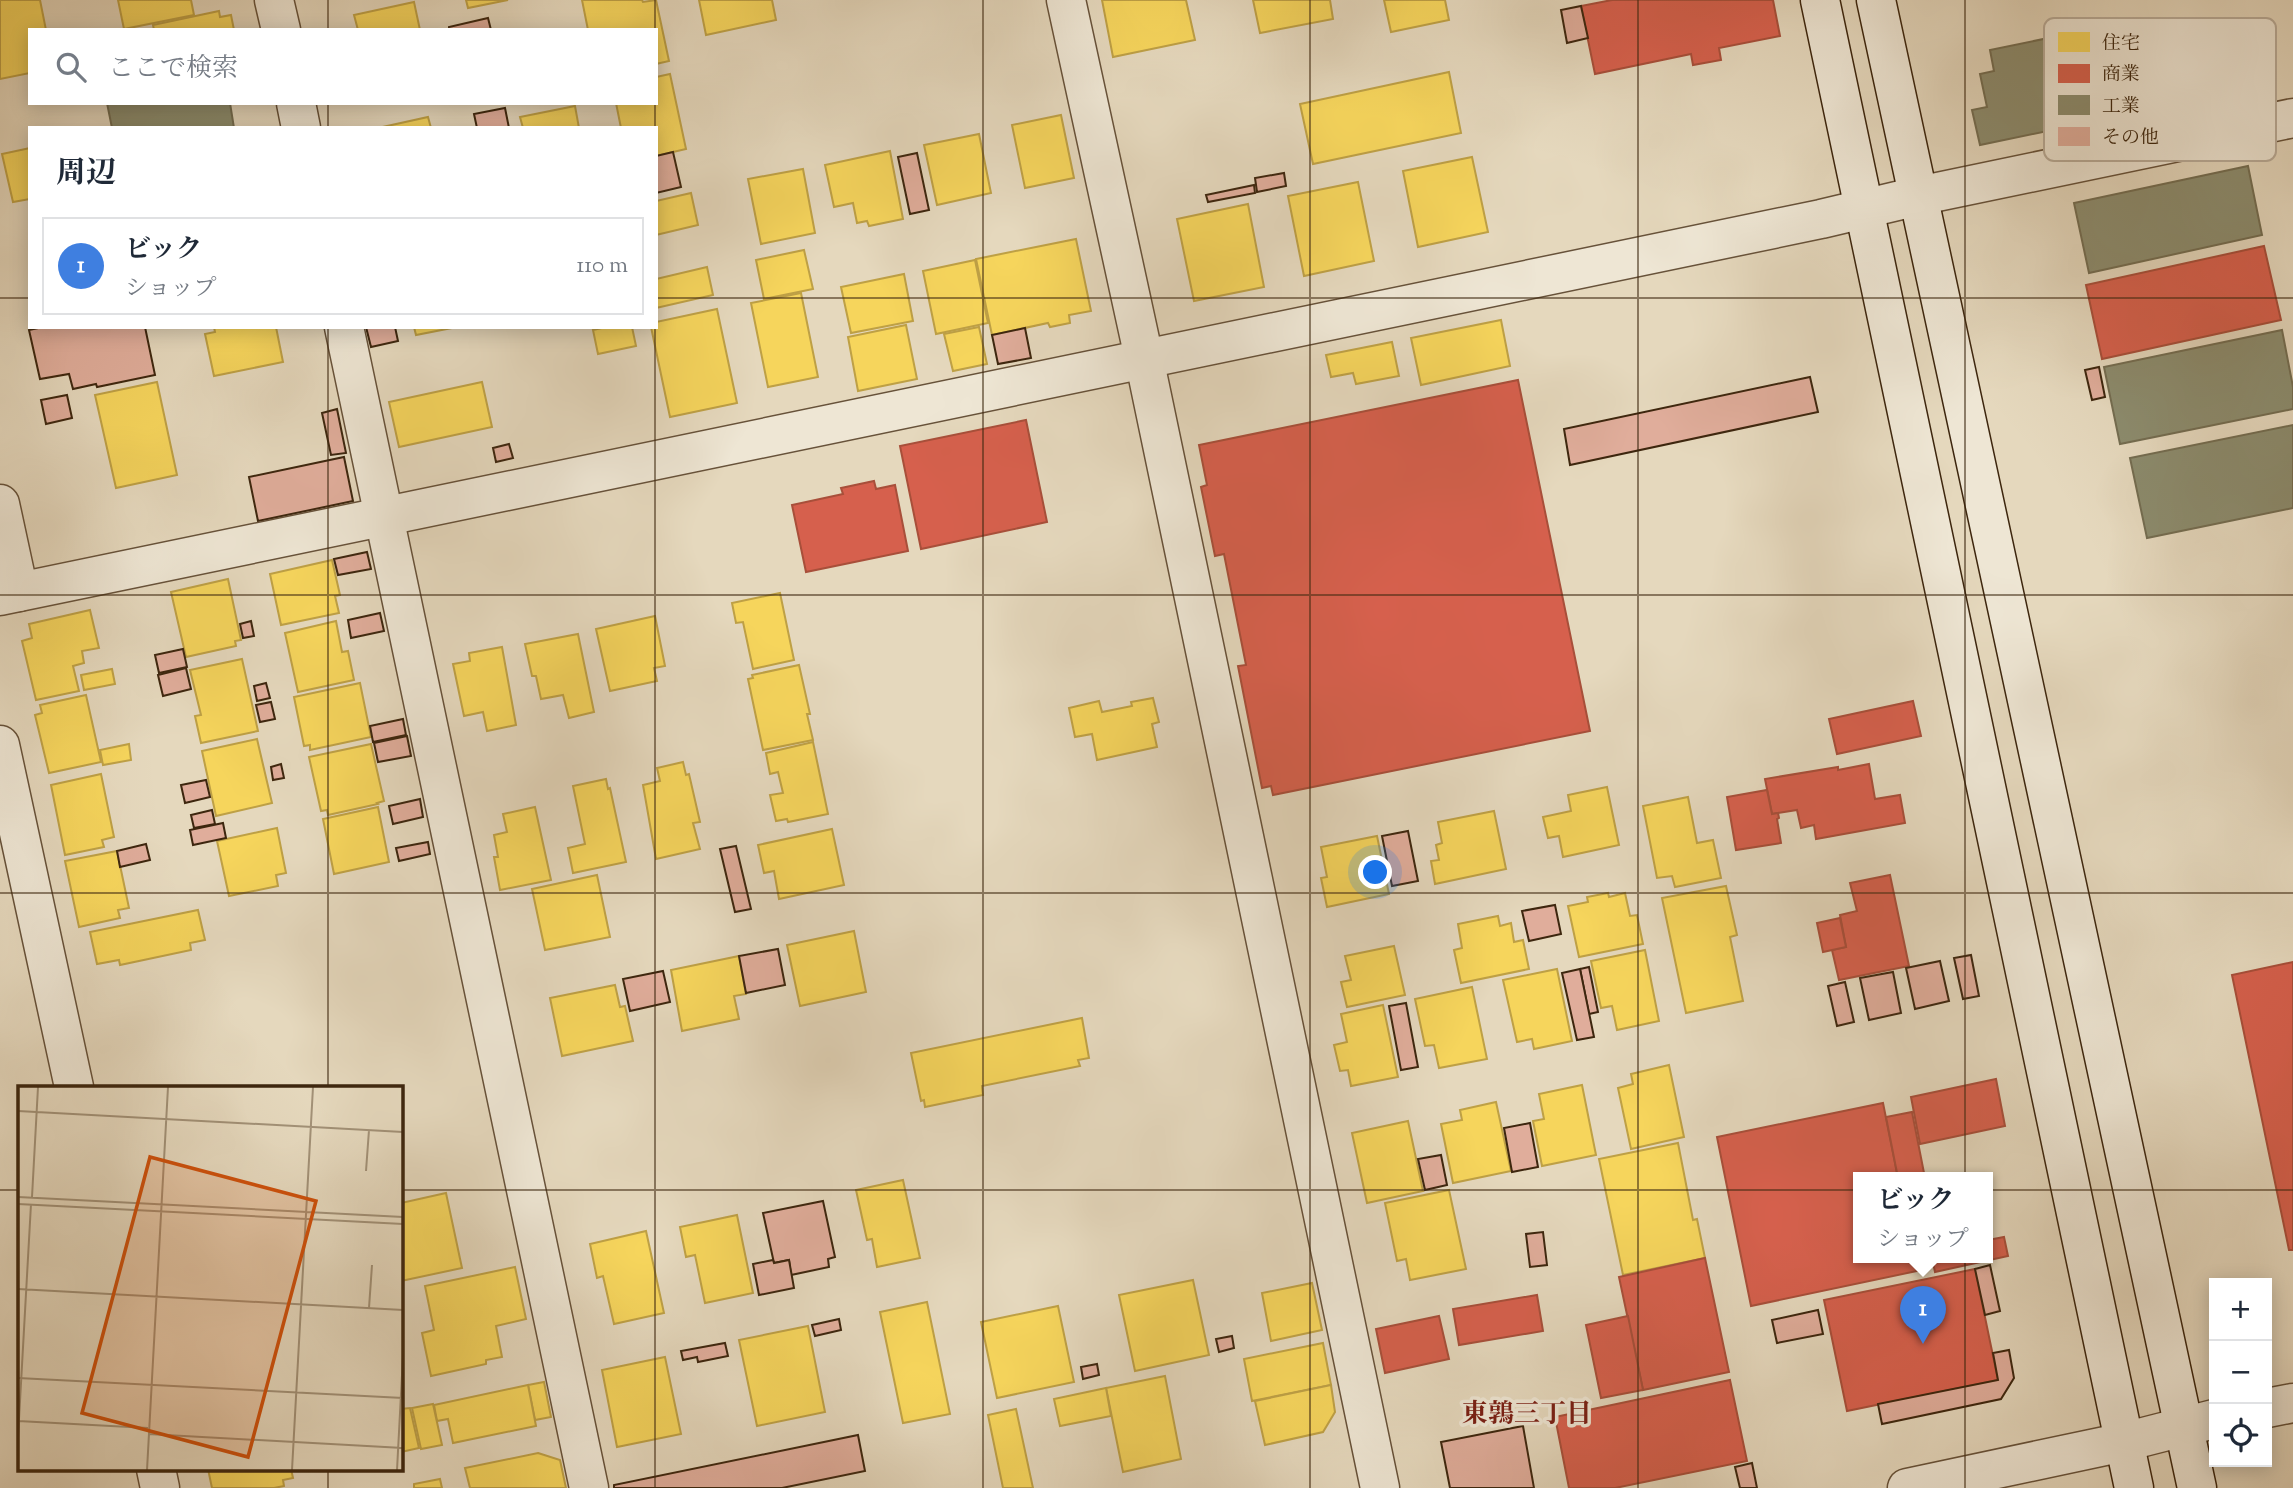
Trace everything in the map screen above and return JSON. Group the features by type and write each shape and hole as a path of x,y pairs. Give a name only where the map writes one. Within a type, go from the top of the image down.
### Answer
{"street":[{"path":"274,0 281,28"},
{"path":"1066,0 1144,358 1380,1488"},
{"path":"1820,0 2134,1488"},
{"path":"1876,0 1917,196 2199,1422 2197,1488"},
{"path":"296,105 302,126"},
{"path":"0,504 9,594 384,518 2086,161"},
{"path":"344,329 589,1488"},
{"path":"0,745 74,1086"},
{"path":"2272,1407 2293,1403"},
{"path":"1907,1488 2124,1442 2199,1422"},
{"path":"156,1470 160,1488"}],"building: 住宅":[{"path":"0,0 40,0 46,28 28,28 28,73 0,79"},
{"path":"118,0 191,0 194,15 124,28"},
{"path":"466,0 508,0 468,8"},
{"path":"582,0 656,0 669,61 658,64 658,28 588,28"},
{"path":"699,0 772,0 776,20 706,35"},
{"path":"1102,0 1186,0 1195,40 1113,57"},
{"path":"1253,0 1330,0 1333,19 1260,33"},
{"path":"1384,0 1445,0 1449,20 1391,32"},
{"path":"414,2 420,28 357,28 354,15"},
{"path":"219,11 220,17 231,15 234,28 154,28 153,25"},
{"path":"1449,72 1461,133 1313,164 1300,104"},
{"path":"670,74 686,149 658,156 658,126 621,126 616,105 658,105 658,77"},
{"path":"575,106 579,126 522,126 520,117"},
{"path":"1061,115 1074,178 1025,188 1012,125"},
{"path":"428,117 430,126 387,126"},
{"path":"979,134 991,193 937,205 924,145"},
{"path":"28,148 28,199 13,202 2,154"},
{"path":"890,151 903,219 869,226 867,221 857,223 853,203 834,207 825,165"},
{"path":"1472,157 1488,232 1418,247 1403,171"},
{"path":"803,169 815,233 761,244 748,179"},
{"path":"1358,182 1374,261 1304,276 1288,196"},
{"path":"691,193 698,225 658,235 658,201"},
{"path":"1248,204 1264,287 1194,301 1177,219"},
{"path":"1076,239 1091,311 1069,315 1070,323 1050,327 1048,323 992,335 976,259"},
{"path":"804,250 813,289 764,299 756,260"},
{"path":"975,260 988,323 936,334 923,271"},
{"path":"707,267 713,295 658,308 658,279"},
{"path":"904,274 913,321 851,333 841,287"},
{"path":"801,293 818,377 768,387 751,303"},
{"path":"717,309 737,403 670,417 651,329 658,329 658,322"},
{"path":"1501,320 1510,366 1421,385 1411,338"},
{"path":"906,325 917,379 858,391 848,337"},
{"path":"979,327 987,364 953,371 944,334"},
{"path":"214,329 276,329 283,362 214,376 205,334 215,332"},
{"path":"414,329 447,329 416,335"},
{"path":"632,329 636,346 598,354 593,330"},
{"path":"1392,342 1399,376 1356,384 1353,373 1331,377 1326,355"},
{"path":"157,382 177,475 116,488 95,395"},
{"path":"482,382 492,427 399,447 389,402"},
{"path":"332,560 340,595 335,596 339,613 281,625 270,574"},
{"path":"228,579 241,640 235,641 236,646 186,657 171,592"},
{"path":"780,593 794,660 753,669 743,622 736,623 732,603"},
{"path":"90,610 99,648 82,651 84,663 73,666 79,691 36,700 22,641 32,638 29,624"},
{"path":"655,616 665,666 654,668 657,681 610,691 596,629"},
{"path":"336,621 342,652 348,651 354,680 298,692 285,633"},
{"path":"578,634 594,712 569,718 563,695 541,699 536,676 532,676 525,644"},
{"path":"502,647 516,725 487,731 483,712 464,716 453,664 470,661 469,653"},
{"path":"242,659 258,731 201,743 195,716 201,715 190,670"},
{"path":"799,665 813,740 763,750 748,679 753,678 752,675"},
{"path":"112,669 115,684 84,690 81,675"},
{"path":"360,683 371,737 310,750 310,745 304,746 294,697"},
{"path":"86,695 101,762 49,773 35,715 42,713 40,705"},
{"path":"1153,698 1159,722 1152,724 1157,747 1097,760 1092,734 1075,737 1069,708 1099,701 1102,712 1132,706 1131,702"},
{"path":"257,739 272,803 216,816 202,751"},
{"path":"813,742 828,814 788,822 787,819 776,821 770,795 783,793 778,772 770,774 766,753"},
{"path":"129,744 131,760 103,765 100,750"},
{"path":"371,744 384,801 328,815 327,810 321,811 309,757"},
{"path":"683,762 686,775 689,774 700,822 693,823 700,849 656,859 643,785 660,781 657,768"},
{"path":"101,774 114,837 102,840 104,847 65,855 51,785"},
{"path":"606,779 626,862 573,873 568,848 585,844 573,786"},
{"path":"1607,787 1619,845 1563,857 1559,836 1548,838 1543,817 1571,811 1568,795"},
{"path":"1688,797 1697,843 1713,840 1721,878 1675,887 1672,876 1657,878 1643,806"},
{"path":"378,807 389,862 334,874 323,819"},
{"path":"535,807 551,880 500,890 494,857 498,857 494,835 507,832 503,814"},
{"path":"1494,811 1506,869 1435,884 1431,861 1439,860 1436,845 1442,843 1438,822"},
{"path":"277,828 286,873 276,875 278,886 229,896 217,841"},
{"path":"832,829 844,885 779,899 774,871 764,873 758,845"},
{"path":"1377,836 1389,894 1327,907 1321,878 1327,877 1321,847"},
{"path":"117,851 129,908 118,910 120,918 79,927 65,861"},
{"path":"597,875 610,937 545,950 532,889"},
{"path":"1726,886 1737,935 1730,937 1743,1001 1686,1013 1662,898"},
{"path":"1608,893 1609,897 1625,893 1630,916 1637,915 1643,944 1579,957 1568,906 1588,902 1587,897"},
{"path":"198,910 205,940 190,943 191,950 120,965 119,960 97,964 90,932"},
{"path":"1498,916 1500,926 1511,923 1514,942 1523,940 1529,969 1461,983 1454,950 1462,948 1458,924"},
{"path":"854,931 866,992 800,1006 787,945"},
{"path":"1394,946 1405,995 1347,1007 1341,982 1351,980 1345,956"},
{"path":"1645,950 1659,1021 1617,1030 1612,1006 1601,1008 1591,961"},
{"path":"739,956 746,994 734,996 739,1019 682,1031 671,970"},
{"path":"1557,969 1572,1041 1534,1049 1532,1039 1517,1042 1503,980"},
{"path":"615,985 620,1007 625,1006 633,1041 562,1056 550,998"},
{"path":"1472,987 1487,1059 1439,1068 1434,1045 1425,1046 1415,999"},
{"path":"1383,1005 1398,1077 1351,1086 1348,1070 1340,1071 1334,1045 1347,1042 1341,1014"},
{"path":"1082,1018 1089,1058 1078,1060 1080,1066 982,1086 983,1095 925,1107 924,1100 921,1101 911,1053"},
{"path":"1669,1065 1684,1137 1631,1149 1618,1088 1633,1084 1631,1074"},
{"path":"1582,1085 1596,1155 1542,1166 1533,1121 1544,1119 1539,1094"},
{"path":"1496,1102 1511,1171 1453,1183 1441,1124 1462,1120 1460,1110"},
{"path":"1408,1121 1423,1191 1367,1203 1352,1133"},
{"path":"1678,1143 1693,1220 1697,1219 1705,1258 1623,1275 1599,1159"},
{"path":"903,1180 920,1258 877,1267 872,1239 867,1240 856,1190"},
{"path":"1449,1190 1466,1269 1410,1280 1406,1259 1397,1261 1385,1203"},
{"path":"446,1193 462,1268 402,1281 402,1203"},
{"path":"737,1215 753,1293 705,1303 695,1255 686,1257 680,1227"},
{"path":"646,1231 664,1313 614,1324 603,1276 597,1278 590,1244"},
{"path":"515,1267 526,1319 496,1326 502,1357 486,1360 486,1364 431,1376 422,1333 434,1330 425,1286"},
{"path":"1193,1280 1209,1355 1135,1371 1119,1295"},
{"path":"1312,1283 1322,1330 1271,1341 1262,1293"},
{"path":"927,1302 950,1414 903,1423 880,1312"},
{"path":"1058,1306 1074,1382 997,1398 981,1322"},
{"path":"808,1326 825,1412 757,1426 739,1340"},
{"path":"1323,1343 1331,1385 1252,1401 1244,1359"},
{"path":"665,1357 681,1434 617,1447 602,1370"},
{"path":"1165,1376 1181,1459 1123,1472 1106,1388"},
{"path":"544,1382 551,1417 535,1420 528,1385"},
{"path":"528,1385 536,1426 453,1443 448,1419 437,1421 434,1405"},
{"path":"1331,1385 1335,1412 1323,1432 1265,1445 1255,1401"},
{"path":"1106,1388 1111,1416 1060,1426 1054,1399"},
{"path":"433,1404 442,1445 421,1449 412,1408"},
{"path":"410,1408 419,1448 402,1452 402,1409"},
{"path":"1016,1409 1033,1488 1003,1488 988,1415"},
{"path":"538,1453 560,1460 566,1488 470,1488 465,1468"},
{"path":"208,1470 291,1470 293,1478 283,1480 284,1486 274,1488 212,1488"},
{"path":"440,1479 442,1488 414,1488 414,1484"}],"building: 商業":[{"path":"1612,0 1773,0 1780,36 1719,48 1721,60 1693,65 1691,54 1595,74 1581,6"},
{"path":"2264,246 2281,320 2102,359 2086,285"},
{"path":"1518,380 1590,731 1273,795 1271,786 1262,788 1238,666 1246,665 1224,554 1215,556 1201,487 1207,485 1199,445"},
{"path":"1026,420 1047,522 921,549 900,446"},
{"path":"874,481 876,489 895,485 908,551 806,572 792,505 843,494 841,488"},
{"path":"1913,701 1921,736 1837,754 1829,719"},
{"path":"1869,764 1875,799 1900,795 1905,823 1816,839 1814,825 1801,828 1797,810 1772,814 1765,779"},
{"path":"1767,790 1772,814 1778,813 1781,843 1736,850 1727,797"},
{"path":"1890,875 1909,966 1839,980 1832,950 1846,947 1840,915 1857,911 1850,883"},
{"path":"1840,918 1846,947 1823,952 1817,923"},
{"path":"2293,962 2293,1250 2289,1250 2232,975"},
{"path":"1996,1079 2005,1126 1920,1144 1911,1097"},
{"path":"1883,1103 1897,1172 1853,1172 1853,1263 1916,1263 1917,1271 1751,1306 1717,1137"},
{"path":"1912,1112 1924,1172 1897,1172 1886,1117"},
{"path":"2004,1237 2008,1256 1993,1259 1993,1239"},
{"path":"1705,1258 1729,1372 1643,1390 1619,1277"},
{"path":"1933,1263 1976,1263 1935,1272"},
{"path":"1975,1269 1998,1380 1847,1411 1824,1300"},
{"path":"1537,1295 1543,1331 1459,1345 1453,1309"},
{"path":"1439,1316 1449,1359 1385,1373 1376,1329"},
{"path":"1628,1316 1643,1390 1601,1398 1586,1325"},
{"path":"1730,1380 1747,1461 1615,1488 1569,1488 1555,1417"}],"building: 工業":[{"path":"2044,39 2044,132 1980,145 1972,110 1987,107 1980,74 1994,71 1990,50"},
{"path":"107,105 230,105 234,126 112,126"},
{"path":"2248,166 2262,235 2089,273 2074,203"},
{"path":"2282,330 2293,387 2293,409 2120,444 2104,367"},
{"path":"2293,425 2293,508 2147,538 2130,458"}],"building: その他":[{"path":"1581,6 1588,38 1567,43 1561,10"},
{"path":"488,18 490,28 449,28"},
{"path":"505,108 509,126 477,126 474,114"},
{"path":"673,152 681,187 658,193 658,156"},
{"path":"917,153 929,210 910,214 898,157"},
{"path":"1284,173 1286,186 1257,192 1255,178"},
{"path":"1254,185 1255,193 1208,202 1206,195"},
{"path":"1025,328 1031,358 998,364 992,335"},
{"path":"145,329 155,375 73,389 69,374 40,379 29,330"},
{"path":"366,329 395,329 398,341 371,347"},
{"path":"2099,367 2105,397 2092,400 2085,370"},
{"path":"1810,377 1818,412 1570,465 1564,429"},
{"path":"67,395 72,418 46,424 41,400"},
{"path":"337,409 346,453 331,455 322,413"},
{"path":"509,444 513,458 496,462 493,448"},
{"path":"344,457 353,501 258,521 249,477"},
{"path":"367,552 371,569 338,575 334,559"},
{"path":"380,613 384,631 351,638 348,620"},
{"path":"251,621 254,636 243,638 240,624"},
{"path":"183,649 187,667 159,673 155,655"},
{"path":"186,668 191,689 163,696 158,675"},
{"path":"266,683 270,698 257,701 254,686"},
{"path":"271,702 275,719 260,722 256,705"},
{"path":"403,719 406,735 373,742 370,726"},
{"path":"407,736 411,756 378,762 374,743"},
{"path":"281,764 284,778 273,780 271,767"},
{"path":"206,780 210,797 185,803 181,785"},
{"path":"420,799 423,817 393,824 389,806"},
{"path":"212,810 215,824 194,828 191,815"},
{"path":"223,823 226,838 193,845 190,830"},
{"path":"1408,831 1418,881 1392,886 1382,836"},
{"path":"428,842 430,854 399,861 396,848"},
{"path":"146,844 150,860 120,867 117,851"},
{"path":"736,846 751,909 735,912 720,849"},
{"path":"1555,905 1561,934 1529,941 1522,911"},
{"path":"778,949 785,985 746,993 739,956"},
{"path":"1971,955 1979,996 1963,999 1954,958"},
{"path":"1940,961 1949,1001 1915,1009 1906,968"},
{"path":"1589,967 1598,1012 1589,1014 1580,969"},
{"path":"1580,969 1594,1037 1577,1040 1562,973"},
{"path":"663,971 670,1002 630,1011 623,979"},
{"path":"1893,972 1901,1013 1869,1020 1860,978"},
{"path":"1845,982 1854,1022 1837,1026 1828,986"},
{"path":"1406,1003 1418,1067 1401,1070 1389,1006"},
{"path":"1530,1123 1538,1167 1512,1172 1504,1128"},
{"path":"1441,1155 1447,1185 1425,1190 1418,1159"},
{"path":"823,1201 835,1257 828,1259 829,1267 791,1275 789,1260 774,1263 763,1213"},
{"path":"1543,1232 1547,1265 1530,1267 1526,1234"},
{"path":"773,1260 774,1263 789,1260 794,1288 759,1295 753,1264"},
{"path":"1990,1265 2000,1311 1985,1315 1975,1269"},
{"path":"1818,1310 1823,1334 1777,1343 1772,1320"},
{"path":"839,1319 841,1330 815,1336 812,1325"},
{"path":"1232,1336 1234,1348 1219,1352 1216,1339"},
{"path":"725,1343 728,1356 698,1362 697,1357 683,1360 681,1351"},
{"path":"2009,1350 2014,1378 2001,1399 1882,1424 1878,1404 1998,1380 1993,1353"},
{"path":"1097,1364 1099,1375 1083,1379 1081,1367"},
{"path":"1523,1426 1534,1488 1450,1488 1441,1442"},
{"path":"858,1435 865,1471 782,1488 614,1488 614,1485"},
{"path":"1752,1463 1757,1488 1740,1488 1735,1467"}],"place":[{"name":"ビック","path":"1923,1344"}],"district":[{"name":"東鶉三丁目","path":"1527,1415"}]}
